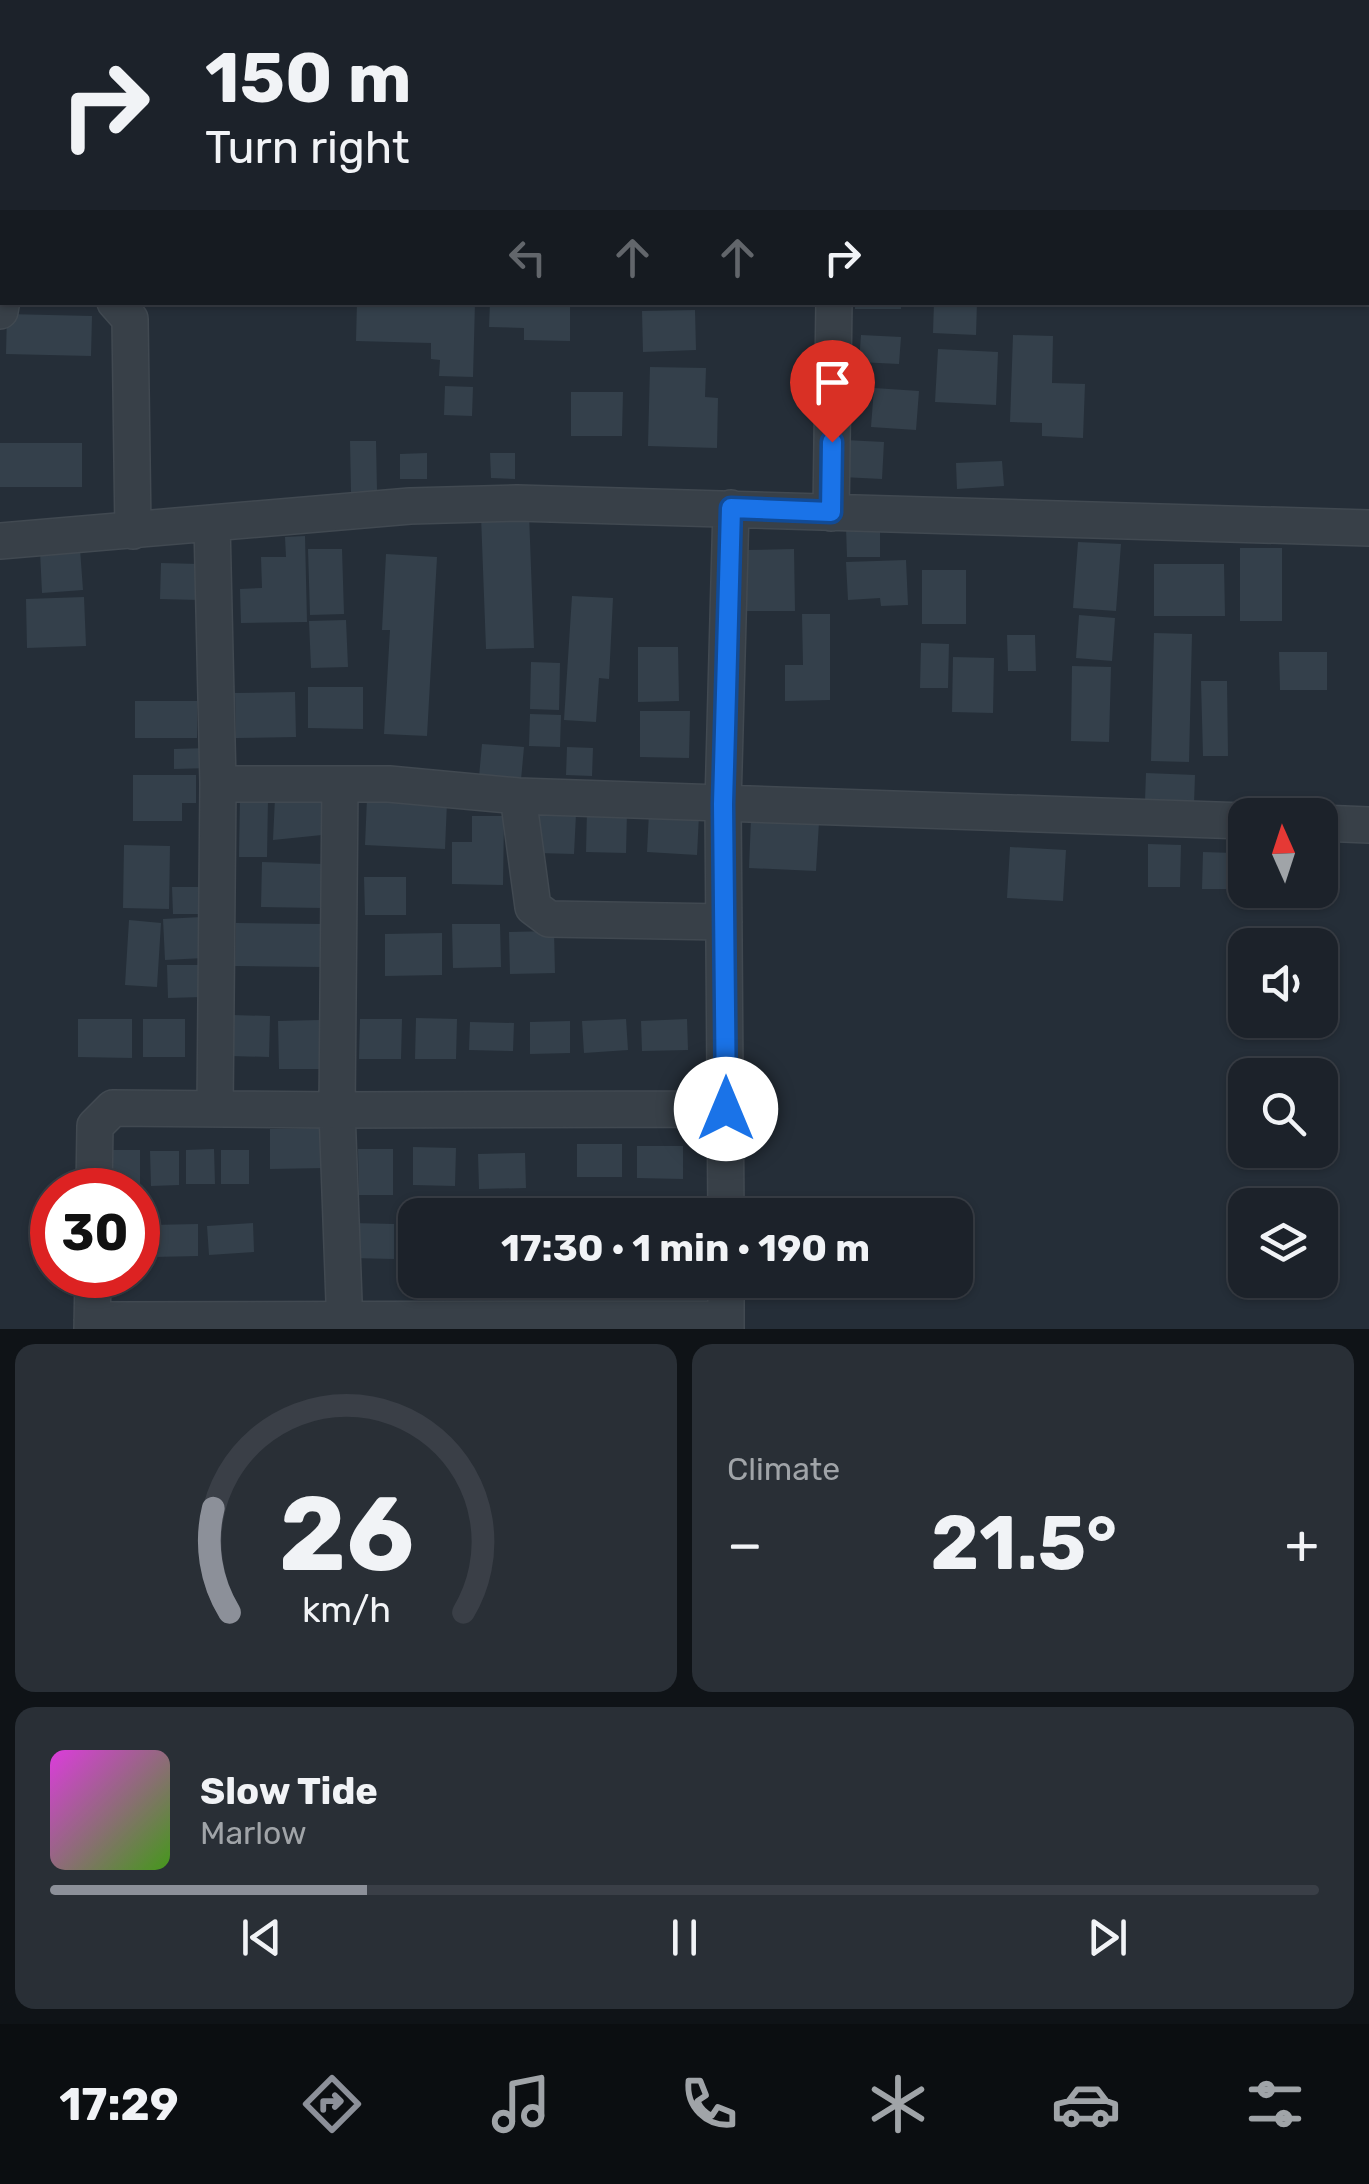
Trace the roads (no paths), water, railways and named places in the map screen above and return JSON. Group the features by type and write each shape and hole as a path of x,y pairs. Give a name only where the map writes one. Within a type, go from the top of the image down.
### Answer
{"street":[{"path":"119,305 130,318 133,530"},
{"path":"831,512 834,305"},
{"path":"0,541 410,506 517,503 1369,528"},
{"path":"726,1198 723,804 731,508"},
{"path":"212,524 218,784 215,1109"},
{"path":"218,784 390,784 518,796 1228,820"},
{"path":"340,785 337,1110 345,1325"},
{"path":"518,796 533,906 549,919 724,922"},
{"path":"1338,823 1369,824"},
{"path":"94,1168 95,1126 113,1108 726,1109"},
{"path":"93,1298 92,1325 726,1324 726,1298"}]}
